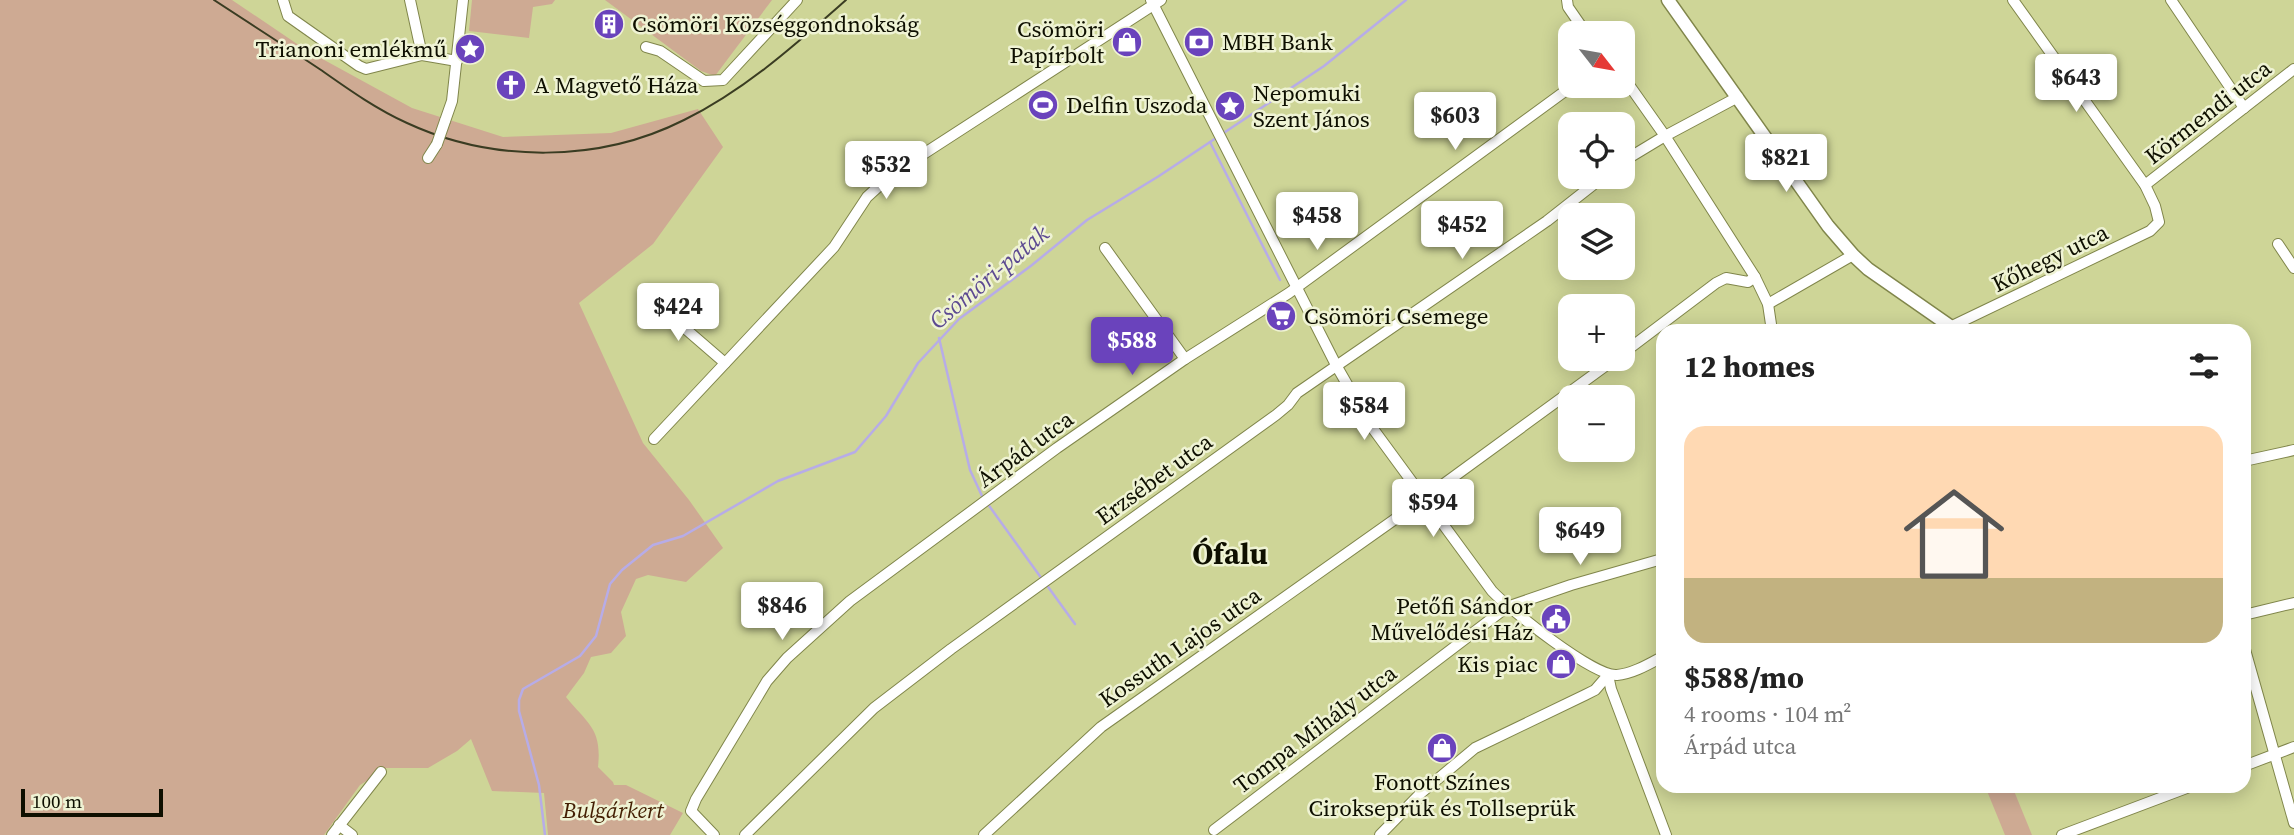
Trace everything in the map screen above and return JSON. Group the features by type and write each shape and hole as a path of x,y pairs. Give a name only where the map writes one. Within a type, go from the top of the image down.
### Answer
{"street":[{"path":"283,0 288,16 366,69 422,55 457,61"},
{"path":"411,0 422,55"},
{"path":"429,158 437,144 452,101 463,0"},
{"path":"646,47 660,51 704,82 723,80 797,0"},
{"path":"1567,0 1568,7 1578,21"},
{"path":"1668,0 1829,226 1853,255 1886,282 1947,324"},
{"path":"2013,0 2145,185"},
{"path":"2171,0 2244,108"},
{"path":"654,439 834,247 867,197 891,175 1155,2 1336,365 1371,426 1492,591 1507,607 1608,675 1629,672 1656,660"},
{"name":"Körmendi utca","path":"2145,185 2294,69"},
{"path":"1635,93 1755,277 1768,304 1771,324"},
{"name":"Árpád utca","path":"714,835 691,811 696,799 767,681 787,658 850,601 1058,448 1185,359 1297,286 1558,96"},
{"path":"1635,154 1738,97"},
{"name":"Kőhegy utca","path":"1964,324 2157,226 2159,218 2145,185"},
{"name":"Erzsébet utca","path":"745,835 874,708 1276,415 1297,393 1547,221 1588,189"},
{"path":"2278,244 2294,268"},
{"path":"1105,248 1185,359"},
{"path":"1768,304 1853,255"},
{"path":"1662,324 1716,283 1726,278 1748,282 1755,277"},
{"path":"651,299 725,363"},
{"path":"1635,344 1656,328"},
{"name":"Kossuth Lajos utca","path":"984,835 1101,727 1598,371"},
{"path":"2251,459 2294,450"},
{"name":"Tompa Mihály utca","path":"1214,830 1507,607 1656,561"},
{"path":"2251,613 2294,603"},
{"path":"2251,671 2294,823"},
{"path":"1380,835 1421,793 1475,748 1595,690 1608,675"},
{"path":"1608,675 1666,835"},
{"path":"2251,763 2294,747"},
{"path":"332,835 381,772"},
{"path":"2062,835 2173,793"},
{"path":"340,825 352,835"}],"green space":[{"name":"Bulgárkert","path":"0,0 232,0 306,50 412,108 503,137 611,133 698,109 723,147 653,244 579,303 643,443 723,548 686,582 648,575 636,579 621,612 626,636 611,653 591,657 584,673 566,697 592,728 598,744 598,767 614,785 626,785 683,813 670,835 548,835 544,793 492,791 471,739 457,751 428,768 383,768 360,785 324,835 0,835"},
{"path":"472,0 555,0 552,4 533,7 529,38 469,31"},
{"path":"605,0 772,0 715,76 701,71"},
{"path":"1988,793 2015,793 2032,835 2005,835"}],"waterway":[{"name":"Csömöri-patak","path":"545,835 539,785 519,711 519,700 523,689 580,656 596,636 610,584 622,570 653,545 683,536 778,481 855,452 886,416 918,363 959,319 1087,220 1159,176 1324,66 1406,0"},
{"path":"1210,142 1280,280"},
{"path":"939,338 970,470 982,496 1042,579"},
{"path":"1046,584 1075,624"}],"tram line":[{"path":"214,0 362,98 407,123 440,136 475,145 546,153 617,144 684,120 749,80 846,0"}],"place":[{"name":"Csömöri Községgondnokság","path":"609,24"},
{"name":"Csömöri Papírbolt","path":"1127,42"},
{"name":"MBH Bank","path":"1199,42"},
{"name":"Trianoni emlékmű","path":"470,49"},
{"name":"A Magvető Háza","path":"511,85"},
{"name":"Delfin Uszoda","path":"1043,105"},
{"name":"Nepomuki Szent János","path":"1230,106"},
{"name":"Csömöri Csemege","path":"1281,316"},
{"name":"Petőfi Sándor Művelődési Ház","path":"1556,619"},
{"name":"Kis piac","path":"1561,664"},
{"name":"Fonott Színes Cirokseprük és Tollseprük","path":"1442,748"}],"district":[{"name":"Ófalu","path":"1230,554"}]}
